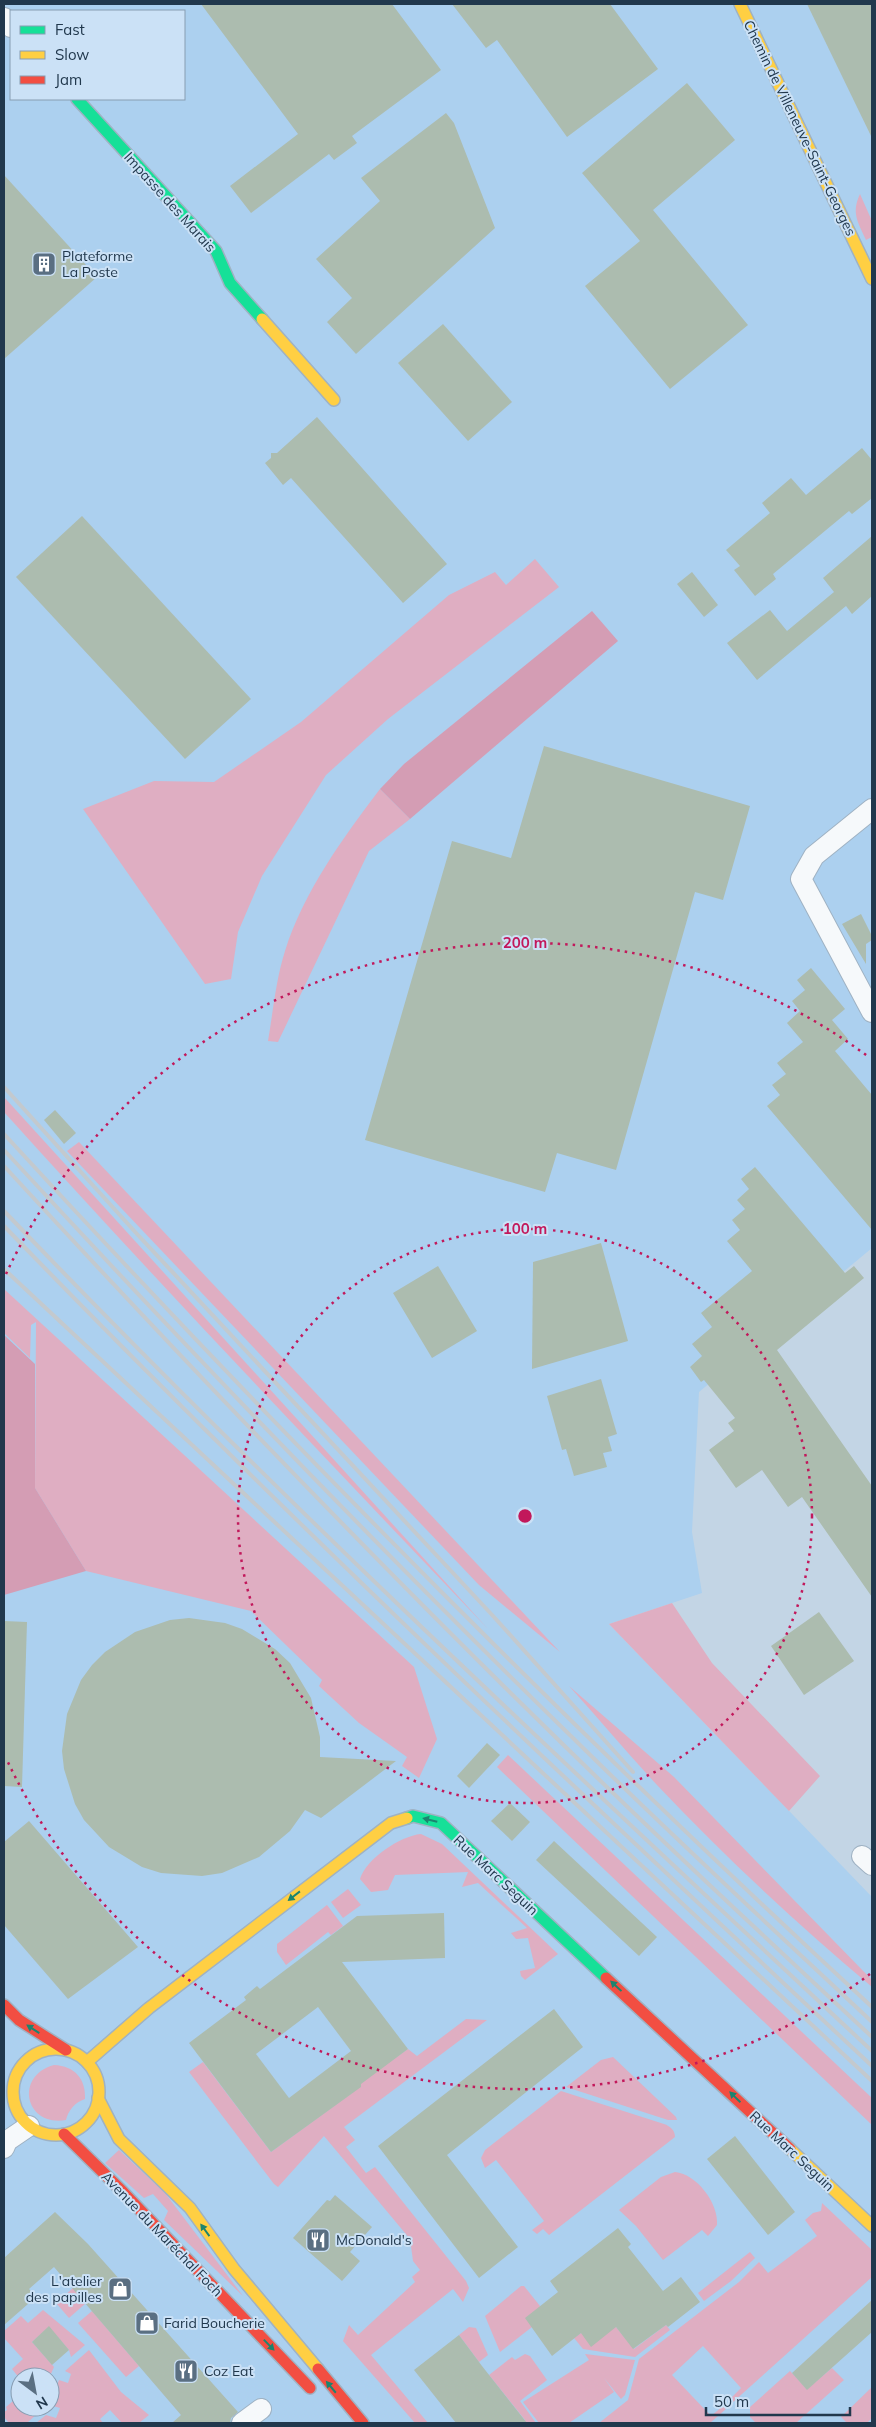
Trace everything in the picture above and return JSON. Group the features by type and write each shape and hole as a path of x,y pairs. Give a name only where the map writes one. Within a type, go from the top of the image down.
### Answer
{"street":[{"name":"Chemin de Villeneuve-Saint-Georges","path":"740,4 872,279"},
{"name":"Impasse des Marais","path":"78,100 216,251 230,283 334,400"},
{"path":"872,809 814,856 801,879 872,1012"},
{"name":"Rue Marc Seguin","path":"87,2062 150,2008 391,1823 413,1816 441,1823 872,2226"},
{"path":"4,2005 18,2020 87,2062 94,2072 98,2085 96,2110 87,2122 77,2130 64,2134 40,2132 29,2126 15,2106 14,2080 20,2068 34,2055 53,2049 66,2050"},
{"path":"8,2068 14,2080"},
{"name":"Avenue du Maréchal Foch","path":"98,2098 119,2139 190,2208 234,2269 363,2423"},
{"path":"4,2148 7,2141 29,2126"},
{"name":"Avenue du Maréchal Foch","path":"64,2134 123,2192 315,2394"},
{"path":"242,2423 261,2409"}],"shaded area":[{"path":"4,4 872,4 872,1248 699,1392 692,1532 702,1593 609,1624 872,1897 872,2423 4,2423"},
{"path":"860,194 872,221 872,237 866,240 858,223 856,212"},
{"path":"535,559 559,587 388,719 326,775 262,876 238,932 231,979 205,984 83,809 154,781 214,782 301,722 449,595 495,572 506,585"},
{"path":"592,611 618,641 410,819 380,789 404,764"},
{"path":"380,789 410,819 369,851 278,1042 268,1041 279,973 293,929 326,866"},
{"path":"4,1097 488,1629 123,1243 4,1112"},
{"path":"79,1142 560,1652 479,1585 67,1151"},
{"path":"4,1289 414,1667 437,1739 419,1778 402,1766 407,1757 359,1723 319,1686 322,1680 251,1611 86,1571 35,1488 36,1322 31,1325 30,1358 4,1333"},
{"path":"4,1335 35,1364 35,1488 86,1571 4,1595"},
{"path":"672,1603 712,1663 820,1776 789,1811 609,1624"},
{"path":"569,1686 674,1777 872,1980 872,1987 816,1939 735,1864 646,1773"},
{"path":"508,1755 872,2098 872,2125 497,1767"},
{"path":"421,1834 442,1844 558,1954 525,1980 521,1976 520,1971 535,1968 528,1938 516,1939 511,1933 527,1928 478,1883 462,1887 468,1872 395,1875 388,1890 371,1892 360,1879 363,1871 369,1864 376,1856 394,1844 403,1839"},
{"path":"348,1889 361,1905 343,1918 331,1902"},
{"path":"327,1905 343,1926 331,1935 328,1932 286,1965 277,1952 277,1944"},
{"path":"466,2019 487,2020 344,2127 355,2140 346,2147 366,2173 375,2167 466,2281 469,2288 463,2302 453,2289 371,2355 428,2423 415,2423 343,2341 349,2325 358,2335 415,2282 412,2277 420,2270 413,2261 410,2239 324,2136 278,2187 274,2184 189,2072 203,2062 271,2152 360,2087 361,2082 408,2049 417,2056"},
{"path":"613,2057 677,2120 668,2120 566,2087 601,2060"},
{"path":"54,2065 73,2071 84,2085 85,2099 72,2107 66,2120 52,2120 41,2116 34,2109 30,2099 29,2089 33,2079 41,2071"},
{"path":"561,2091 666,2125 673,2130 675,2137 549,2235 543,2229 537,2234 532,2230 544,2221 496,2160 485,2168 481,2158 485,2150"},
{"path":"119,2150 165,2193 243,2296 164,2220 168,2211 153,2194 144,2198 105,2163"},
{"path":"675,2172 691,2178 705,2191 714,2208 717,2225 708,2236 702,2230 663,2260 636,2226 619,2210 661,2177"},
{"path":"822,2203 872,2250 872,2277 732,2403 729,2400 741,2388 703,2346 672,2375 711,2416 723,2406 726,2409 710,2423 599,2423 628,2400 639,2359 739,2282 759,2262 768,2273 817,2236 805,2220 813,2213 821,2211"},
{"path":"750,2252 755,2258 731,2281 704,2301 698,2293"},
{"path":"521,2286 524,2286 540,2306 532,2327 500,2352 485,2316"},
{"path":"73,2288 86,2303 69,2318 56,2303"},
{"path":"43,2310 85,2345 71,2357 69,2350 49,2327 32,2342 54,2367 14,2367 23,2359 4,2338 4,2331 21,2316 28,2323"},
{"path":"92,2311 139,2366 126,2377 78,2323"},
{"path":"666,2325 670,2330 635,2357 583,2349 574,2338 581,2333 616,2327 634,2349"},
{"path":"469,2327 476,2328 488,2355 479,2362 459,2335"},
{"path":"89,2350 121,2392 149,2415 139,2423 122,2423 110,2410 100,2419 103,2423 36,2423 44,2417 60,2417 60,2380 68,2383 71,2374 65,2371"},
{"path":"525,2354 530,2356 547,2380 520,2401 536,2423 521,2423 525,2420 489,2375 512,2357 515,2360"},
{"path":"585,2354 635,2360 625,2395 621,2399 604,2378 614,2392 569,2423 539,2423 523,2402 589,2360"},
{"path":"832,2368 844,2380 796,2423 756,2423 750,2417 750,2407 790,2371 807,2389"},
{"path":"872,2387 872,2418 867,2423 847,2423 841,2417"},
{"path":"10,2404 10,2417 34,2417 27,2423 9,2423 4,2417 4,2412 7,2410 6,2407"}],"building":[{"path":"201,4 392,4 441,70 352,136 357,143 334,160 329,154 251,213 230,186 298,134"},
{"path":"452,4 610,4 658,69 567,137 497,40 486,48"},
{"path":"807,4 872,4 872,138"},
{"path":"687,83 735,140 653,210 748,325 670,389 585,286 640,241 582,173"},
{"path":"446,113 454,123 495,228 356,354 327,322 352,298 316,259 380,201 361,178"},
{"name":"Plateforme La Poste","path":"4,175 97,277 4,359"},
{"path":"443,324 512,402 468,441 398,363"},
{"path":"317,417 447,564 403,603 291,478 283,485 265,463 271,458 271,453 277,453"},
{"path":"862,448 872,460 872,498 852,514 849,511 773,574 776,579 755,596 734,570 740,566 726,550 770,513 762,503 791,478 806,495"},
{"path":"82,516 251,699 185,759 16,577"},
{"path":"872,536 872,596 852,614 846,606 757,680 727,643 770,610 787,631 834,592 823,578"},
{"path":"692,572 718,605 704,617 677,584"},
{"path":"544,746 750,806 723,900 695,892 616,1170 557,1153 545,1192 365,1140 452,841 511,858"},
{"path":"861,914 872,936 872,940 866,944 866,964 842,924"},
{"path":"811,968 845,1009 832,1020 848,1039 835,1051 872,1095 872,1230 767,1106 780,1095 772,1085 786,1074 777,1063 803,1042 787,1023 800,1011 792,1001 805,990 797,980"},
{"path":"55,1110 76,1133 64,1144 44,1120"},
{"path":"755,1167 845,1273 854,1266 864,1278 777,1350 872,1486 872,1597 802,1497 788,1507 762,1470 736,1488 709,1450 734,1431 728,1423 735,1418 704,1380 701,1382 690,1367 702,1356 692,1344 712,1327 701,1313 752,1271 727,1241 740,1230 732,1220 745,1209 737,1200 749,1189 741,1179"},
{"path":"601,1243 628,1341 532,1369 533,1262"},
{"path":"438,1266 477,1331 432,1358 393,1293"},
{"path":"601,1379 617,1434 608,1437 612,1451 603,1453 607,1467 574,1476 566,1449 562,1450 547,1396"},
{"path":"819,1612 854,1661 804,1695 771,1646"},
{"path":"189,1618 225,1623 242,1629 275,1649 290,1663 311,1698 320,1737 320,1757 396,1761 321,1818 305,1810 290,1831 259,1857 222,1873 202,1876 161,1873 142,1867 109,1847 84,1820 75,1804 64,1769 62,1751 67,1714 81,1680 92,1665 105,1652 135,1632 170,1620"},
{"path":"4,1621 27,1622 22,1787 4,1786"},
{"path":"487,1743 500,1755 469,1788 457,1776"},
{"path":"510,1803 530,1822 512,1841 491,1821"},
{"path":"29,1821 138,1947 68,1999 4,1925 4,1842"},
{"path":"554,1841 657,1937 639,1956 536,1860"},
{"path":"444,1913 445,1958 342,1962 408,2049 361,2084 361,2087 271,2152 189,2043 246,2000 244,1997 257,1986 260,1989 357,1916","holes":["318,2007 351,2051 289,2098 256,2054"]},
{"path":"554,2009 583,2047 447,2155 518,2247 479,2278 378,2146"},
{"path":"735,2136 795,2212 768,2235 707,2159"},
{"name":"McDonald's","path":"335,2195 372,2227 350,2252 360,2261 342,2281 293,2238 327,2200 330,2201"},
{"path":"55,2212 88,2244 238,2412 231,2418 230,2423 172,2423 181,2415 54,2267 29,2289 36,2297 4,2325 4,2258"},
{"path":"618,2228 631,2244 628,2247 663,2291 681,2277 700,2302 668,2327 666,2325 633,2349 616,2327 591,2347 581,2333 552,2356 525,2318 558,2292 550,2281"},
{"path":"872,2300 872,2332 807,2390 792,2373"},
{"path":"49,2326 69,2350 52,2365 32,2342"},
{"path":"459,2335 527,2423 456,2423 414,2370"}],"railway":[{"path":"4,1087 137,1234 494,1617 633,1772"},
{"path":"4,1134 214,1359 429,1580 648,1796 872,2007"},
{"path":"4,1150 144,1301 430,1596 649,1812 872,2022"},
{"path":"4,1166 237,1415 395,1578 667,1845 872,2037"},
{"path":"4,1211 109,1319 323,1532 541,1741 872,2051"},
{"path":"4,1226 216,1441 324,1547 542,1756 872,2066"},
{"path":"4,1269 872,2081"}],"traffic: fast":[{"path":"78,100 216,251 230,283 262,319"},
{"path":"407,1818 413,1816 441,1823 606,1978"}],"traffic: slow":[{"path":"740,4 872,279"},
{"path":"262,319 334,400"},
{"path":"87,2062 149,2008 391,1823 407,1818"},
{"path":"56,2049 72,2052 80,2056 92,2068 96,2076 99,2092 96,2108 92,2116 80,2128 72,2132 56,2135 40,2132 32,2128 20,2116 16,2108 13,2092 16,2076 20,2068 32,2056 40,2052 56,2049"},
{"path":"98,2098 119,2139 190,2208 234,2269 318,2369"},
{"path":"790,2149 872,2226"}],"traffic: jam":[{"path":"606,1978 790,2149"},
{"path":"4,2005 19,2020 66,2050"},
{"path":"64,2134 123,2192 310,2388"},
{"path":"318,2369 363,2423"}],"place":[{"name":"Plateforme La Poste","path":"44,264"},
{"name":"McDonald's","path":"318,2240"},
{"name":"L'atelier des papilles","path":"120,2289"},
{"name":"Farid Boucherie","path":"147,2323"},
{"name":"Coz Eat","path":"186,2371"}]}
